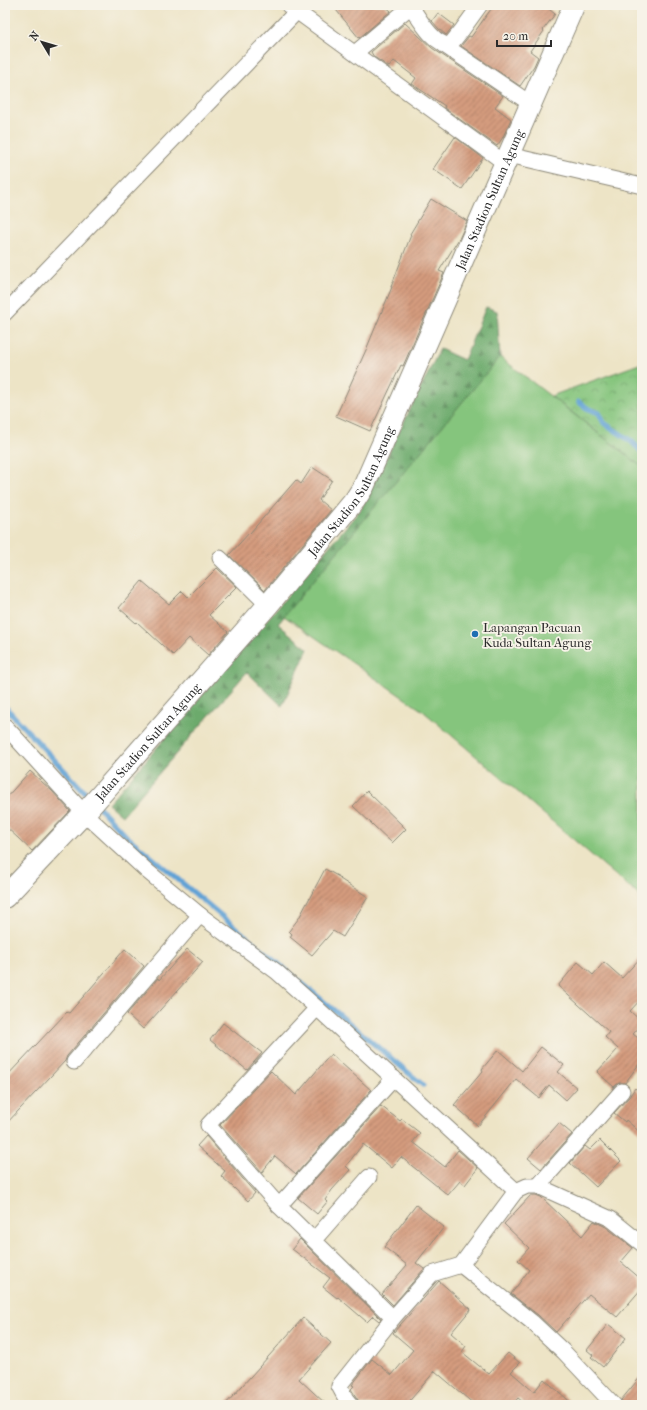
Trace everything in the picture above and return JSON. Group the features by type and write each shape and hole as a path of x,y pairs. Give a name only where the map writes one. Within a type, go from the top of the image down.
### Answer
{"main road":[{"name":"Jalan Stadion Sultan Agung","path":"5,897 91,806 268,605 345,514 364,486 574,5"}],"street":[{"path":"355,53 410,5 437,41 531,104"},
{"path":"444,45 450,45 480,5"},
{"path":"5,313 296,7 355,53 507,159 642,186"},
{"path":"220,558 268,605"},
{"path":"5,726 91,806 147,871 200,915 277,972 516,1191"},
{"path":"74,1062 200,915"},
{"path":"317,1008 208,1125 279,1206 393,1318"},
{"path":"279,1206 394,1078"},
{"path":"538,1186 622,1091"},
{"path":"314,1240 370,1177"},
{"path":"351,1405 339,1386 393,1318 432,1274 461,1265 516,1191 528,1186 538,1186 611,1219 642,1244"},
{"path":"461,1265 532,1322 564,1352 614,1405"}],"green space":[{"path":"486,307 497,311 500,357 278,624 308,649 282,706 247,672 122,816 108,804 361,509 440,349 464,360"},
{"name":"Lapangan Pacuan Kuda Sultan Agung","path":"500,357 642,467 642,898 423,711 284,616"},
{"path":"642,363 642,467 551,396"}],"building":[{"path":"332,5 384,5 391,11 359,38"},
{"path":"494,5 544,5 555,14 530,51 538,57 534,66 520,86 461,46 469,36 471,37"},
{"path":"438,13 454,25 446,35 432,21"},
{"path":"405,23 432,48 503,96 495,107 511,119 497,146 444,108 445,106 412,84 416,78 394,61 389,67 374,57 371,52"},
{"path":"455,137 483,158 462,189 433,169"},
{"path":"431,199 467,221 460,237 439,271 444,273 403,366 401,365 370,431 336,416 366,350 392,287 411,235 410,234"},
{"path":"312,467 332,480 319,500 331,510 265,590 229,555 296,480 301,484"},
{"path":"217,568 237,587 209,615 228,632 208,655 189,638 173,655 137,622 136,623 119,608 142,581 169,604 182,591 188,597"},
{"path":"30,771 52,791 70,811 32,851 5,826 5,799"},
{"path":"367,791 406,829 392,843 353,806"},
{"path":"325,869 368,897 343,937 333,931 312,955 290,937 292,934 289,931 299,918"},
{"path":"125,949 144,966 67,1056 65,1061 5,1125 5,1078 67,1012 69,1013"},
{"path":"187,949 203,962 143,1029 127,1014 158,978 159,980"},
{"path":"642,956 642,998 630,1011 642,1022 633,1034 642,1041 642,1060 625,1083 619,1083 614,1087 597,1072 618,1049 605,1037 609,1032 558,986 578,962 593,975 604,962 622,978"},
{"path":"223,1023 262,1053 247,1070 210,1040"},
{"path":"541,1047 564,1065 558,1072 577,1088 566,1100 549,1085 539,1098 516,1079 478,1126 454,1105 483,1071 482,1069 498,1050 522,1071"},
{"path":"331,1054 371,1090 296,1174 275,1156 262,1172 220,1125 271,1071 296,1095"},
{"path":"635,1088 642,1095 642,1134 626,1120 625,1122 614,1113"},
{"path":"381,1106 400,1121 402,1119 420,1133 413,1142 445,1167 458,1150 478,1168 465,1185 460,1181 448,1195 401,1157 392,1168 363,1144 346,1166 350,1170 332,1190 325,1200 327,1202 317,1214 298,1198"},
{"path":"559,1123 572,1134 541,1169 528,1158"},
{"path":"206,1136 255,1193 248,1201 221,1176 225,1171 197,1146"},
{"path":"600,1140 621,1161 596,1187 570,1163 585,1146 590,1150"},
{"path":"531,1195 541,1197 582,1236 594,1221 606,1227 633,1248 621,1262 642,1280 642,1288 617,1317 589,1294 556,1332 538,1315 511,1294 529,1270 518,1260 529,1248 504,1224"},
{"path":"416,1205 444,1227 416,1263 424,1269 393,1305 382,1294 407,1265 384,1247"},
{"path":"300,1239 381,1319 379,1321 373,1316 367,1322 338,1297 337,1298 323,1287 330,1278 292,1249"},
{"path":"439,1281 471,1309 451,1333 466,1346 462,1352 489,1374 508,1353 520,1363 511,1372 534,1392 544,1379 574,1405 522,1405 524,1403 518,1398 512,1405 475,1405 435,1371 406,1405 360,1405 351,1389 354,1386 352,1385 372,1359 392,1375 413,1350 393,1333"},
{"path":"303,1318 331,1343 299,1379 327,1405 225,1405"},
{"path":"608,1324 626,1338 603,1367 591,1357 593,1355 587,1350"},
{"path":"642,1375 642,1405 623,1405 621,1400"}],"waterway":[{"path":"579,402 587,408 599,413 604,423 631,441 642,452"},
{"path":"5,707 91,799"},
{"path":"97,805 125,835 423,1085"}],"place":[{"name":"Lapangan Pacuan Kuda Sultan Agung","path":"475,634"}]}
